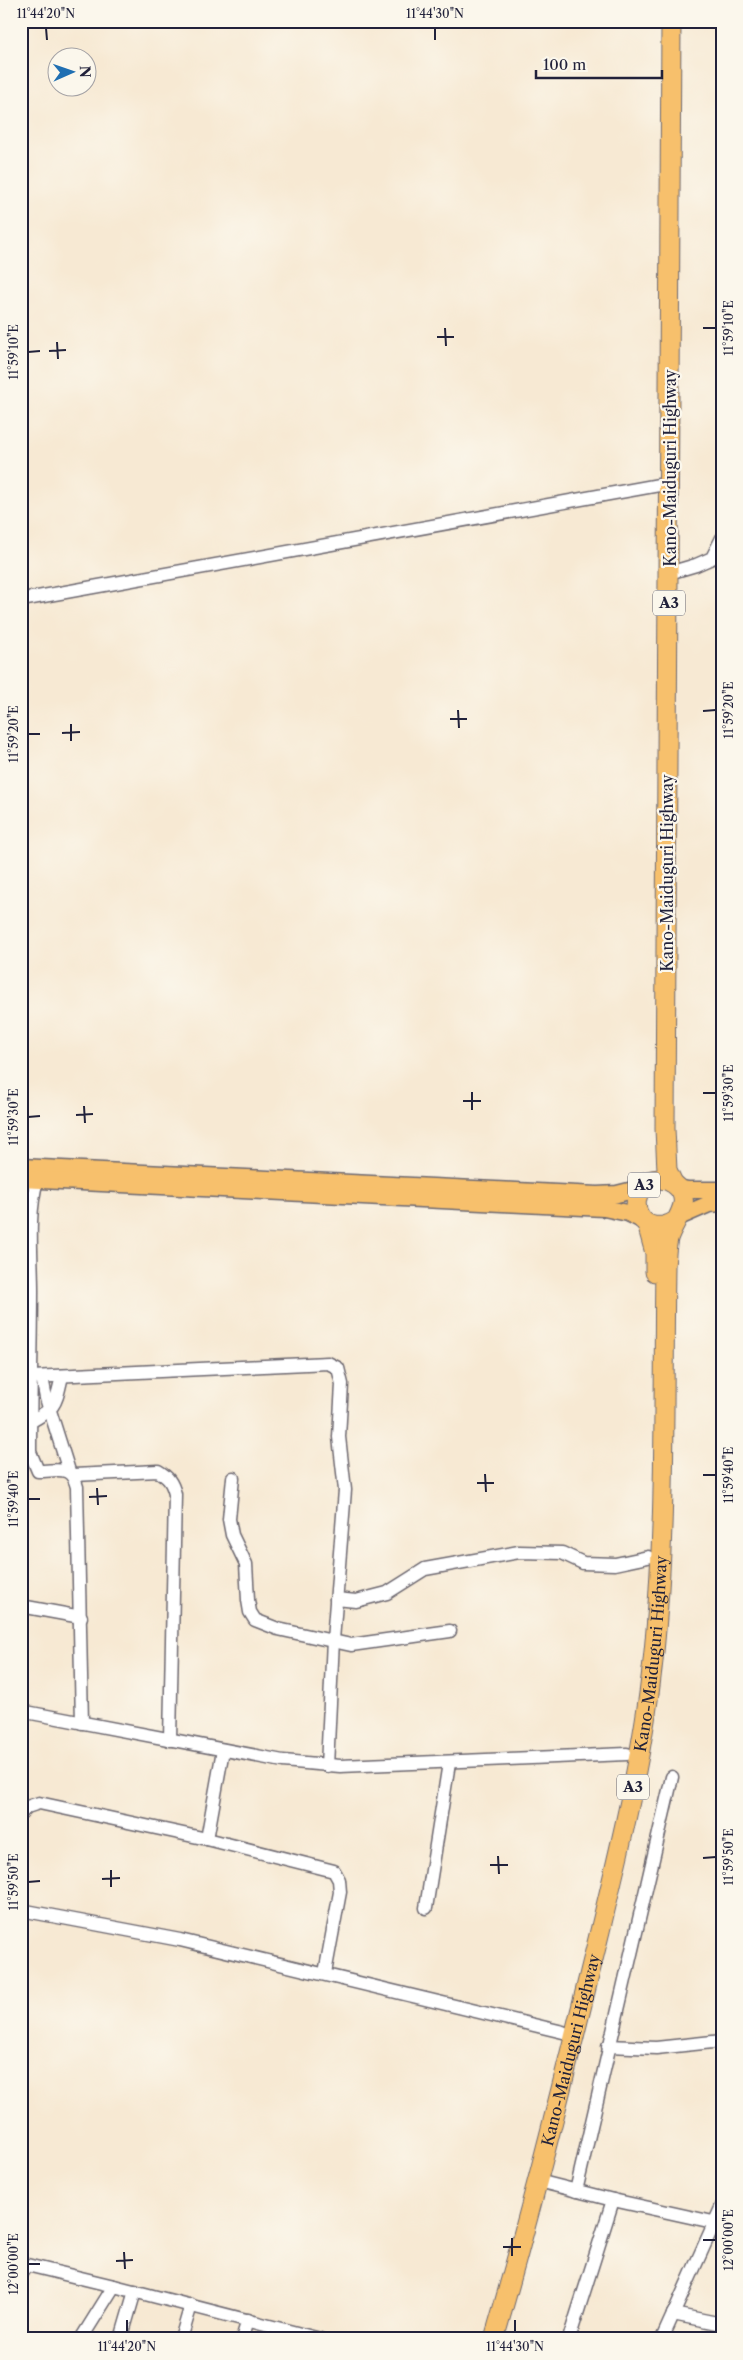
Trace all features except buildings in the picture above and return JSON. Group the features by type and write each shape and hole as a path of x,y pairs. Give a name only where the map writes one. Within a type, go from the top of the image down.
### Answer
{"highway":[{"name":"Kano-Maiduguri Highway","path":"660,21 664,486 669,572 665,1129 667,1170 676,1185"},
{"name":"Kano-Maiduguri Highway","path":"645,1184 653,1173 657,1148 671,21"},
{"name":"A3","path":"645,1222 636,1207 637,1194 645,1184 665,1179 676,1185 684,1199 677,1219"},
{"name":"Kano-Maiduguri Highway","path":"481,2339 504,2266 563,2032 579,1991 635,1780 653,1660 664,1497 665,1266 667,1242 677,1219"},
{"path":"645,1222 662,1227 677,1219"},
{"name":"Kano-Maiduguri Highway","path":"494,2339 538,2181 608,1851 627,1754 642,1658 652,1496 655,1253 645,1222"}],"main road":[{"path":"21,1167 597,1195 625,1193 645,1184"},
{"path":"29,1180 604,1208 628,1213 645,1222"},
{"path":"676,1185 688,1190 722,1190"},
{"path":"677,1219 699,1208 722,1203"}],"street":[{"path":"21,600 664,486"},
{"path":"669,572 696,565 712,558 722,538"},
{"path":"29,1180 32,1198 29,1227 37,1377 30,1422 30,1452 38,1471 72,1473 158,1471 172,1482 175,1494 170,1740"},
{"path":"37,1377 328,1364 338,1368 342,1384 339,1437 345,1490 333,1640 327,1766"},
{"path":"30,1422 50,1411 56,1402 62,1376"},
{"path":"37,1377 72,1473 78,1500 82,1723"},
{"path":"233,1478 229,1519 232,1535 246,1564 245,1578 250,1612 255,1620 278,1629 351,1645 450,1631"},
{"path":"336,1599 356,1601 387,1593 425,1569 519,1552 562,1553 583,1564 615,1564 648,1557"},
{"path":"21,1606 81,1617"},
{"path":"21,1711 283,1761 327,1766 371,1767 627,1754"},
{"path":"207,1839 223,1750"},
{"path":"426,1908 449,1763"},
{"path":"576,2191 608,2046 672,1777"},
{"path":"21,1813 27,1807 39,1803 207,1839 334,1871 339,1880 340,1892 325,1973"},
{"path":"21,1910 180,1940 325,1973 563,2032"},
{"path":"608,2046 656,2048 722,2041"},
{"path":"538,2181 718,2223"},
{"path":"569,2339 613,2200"},
{"path":"662,2339 718,2223 722,2206"},
{"path":"23,2267 135,2291 320,2339"},
{"path":"81,2339 114,2286"},
{"path":"121,2339 135,2291"},
{"path":"181,2339 191,2305"},
{"path":"673,2314 722,2324"},
{"path":"242,2339 248,2320"}]}
